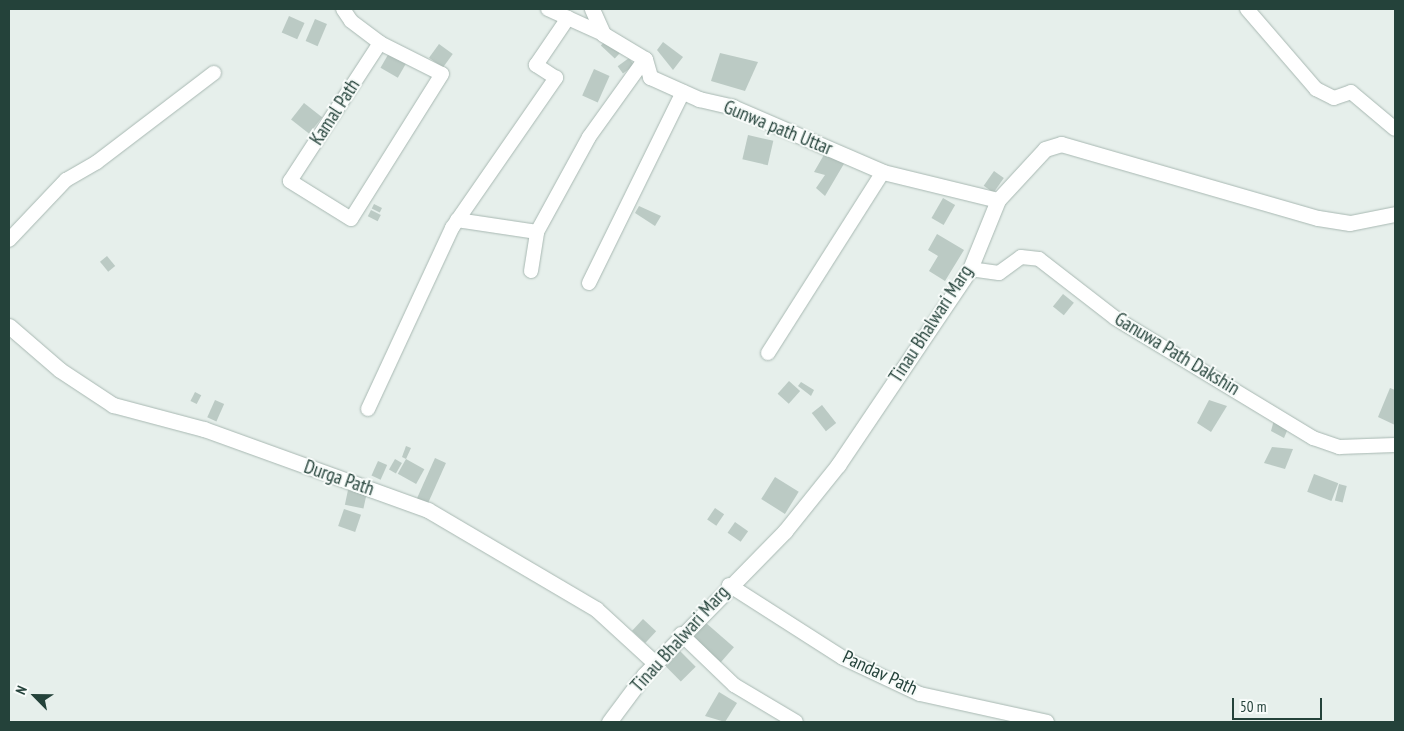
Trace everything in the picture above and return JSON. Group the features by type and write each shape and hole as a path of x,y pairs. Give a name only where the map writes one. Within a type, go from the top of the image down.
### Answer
{"street":[{"path":"343,9 350,21 380,43"},
{"path":"531,271 537,232 589,137 645,59 603,34 548,9"},
{"path":"592,9 603,34"},
{"path":"1247,9 1316,89 1334,98 1351,92 1395,129"},
{"path":"368,409 458,220 556,78 536,65 568,18"},
{"name":"Kamal Path","path":"380,43 442,74 351,219 290,181 380,43"},
{"name":"Gunwa path Uttar","path":"645,59 650,77 682,92 733,107 883,172 998,200"},
{"path":"9,240 66,180 97,162 214,73"},
{"path":"589,283 682,92"},
{"name":"Tinau Bhalwari Marg","path":"609,722 655,663 729,585 785,531 838,465 970,268 998,200 1033,157 1061,144 1318,218 1350,223 1395,214"},
{"path":"768,353 883,172"},
{"path":"458,220 537,232"},
{"name":"Ganuwa Path Dakshin","path":"970,268 999,273 1021,257 1039,259 1115,318 1313,438 1339,446 1395,445"},
{"name":"Durga Path","path":"9,326 60,370 113,405 204,429 428,510 596,609 655,663"},
{"name":"Pandav Path","path":"729,585 843,658 920,694 1048,722"},
{"path":"681,634 734,685 796,722"}],"building":[{"path":"289,16 305,23 297,39 282,32"},
{"path":"315,19 327,24 318,46 306,41"},
{"path":"607,39 621,52 615,59 601,46"},
{"path":"663,42 683,57 673,70 657,50"},
{"path":"439,44 453,54 443,68 429,58"},
{"path":"389,53 406,63 398,78 380,68"},
{"path":"720,53 758,62 745,91 711,81"},
{"path":"629,58 634,65 623,74 618,66"},
{"path":"594,69 610,76 598,102 582,95"},
{"path":"304,103 322,117 309,134 291,120"},
{"path":"748,135 773,141 768,165 742,159"},
{"path":"825,153 845,162 825,196 816,188 825,175 814,172"},
{"path":"994,171 1004,178 994,193 984,186"},
{"path":"943,198 955,205 944,225 932,218"},
{"path":"374,204 382,208 380,213 372,208"},
{"path":"639,206 661,216 655,226 635,213"},
{"path":"371,210 381,215 378,221 368,216"},
{"path":"937,234 964,250 945,281 929,271 938,256 928,250"},
{"path":"107,256 115,266 108,272 100,262"},
{"path":"1063,294 1074,303 1064,315 1053,306"},
{"path":"789,381 800,391 789,404 778,394"},
{"path":"801,382 814,390 811,396 798,386"},
{"path":"1390,388 1395,390 1395,425 1378,417"},
{"path":"195,392 201,395 197,404 190,401"},
{"path":"215,400 224,404 216,421 207,417"},
{"path":"1209,400 1227,406 1211,432 1197,423"},
{"path":"822,405 836,423 826,431 812,413"},
{"path":"1274,420 1289,426 1284,438 1271,431"},
{"path":"406,446 411,448 406,459 402,457"},
{"path":"1272,447 1293,449 1285,469 1264,463"},
{"path":"435,458 446,463 428,504 417,499"},
{"path":"395,459 402,463 396,473 389,469"},
{"path":"406,459 424,469 416,484 398,474"},
{"path":"378,461 387,465 381,480 371,476"},
{"path":"1314,474 1338,483 1331,501 1307,492"},
{"path":"775,477 799,492 785,514 761,499"},
{"path":"1339,484 1347,486 1343,502 1335,500"},
{"path":"348,490 367,494 363,509 345,505"},
{"path":"715,508 724,514 716,526 707,520"},
{"path":"344,509 361,515 355,532 338,526"},
{"path":"735,522 748,531 741,542 728,533"},
{"path":"643,619 656,631 645,643 632,631"},
{"path":"706,623 734,647 720,663 692,639"},
{"path":"678,649 696,667 681,682 663,664"},
{"path":"719,692 737,703 725,722 705,716"}]}
